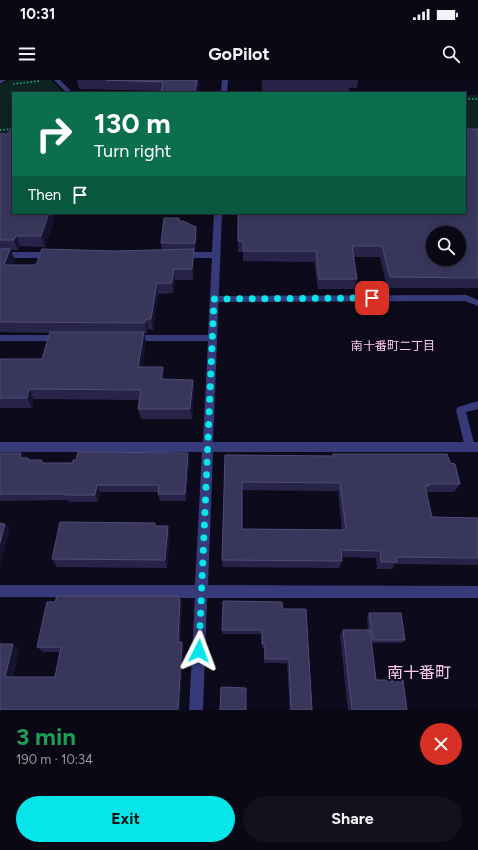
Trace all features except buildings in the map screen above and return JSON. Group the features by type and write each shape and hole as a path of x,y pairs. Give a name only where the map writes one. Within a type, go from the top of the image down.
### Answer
{"street":[{"path":"57,80 69,92"},
{"path":"224,92 225,80"},
{"path":"196,710 218,214"},
{"path":"0,255 62,255"},
{"path":"170,255 216,255"},
{"path":"0,338 71,338"},
{"path":"126,338 213,338"},
{"path":"0,447 474,447"},
{"path":"0,591 478,592"}],"lane":[{"path":"214,299 466,298 478,303"},
{"path":"474,447 460,410 478,405"}],"path":[{"path":"13,84 38,81"},
{"path":"466,99 478,99"},
{"path":"0,130 12,129"}],"green space":[{"path":"10,80 51,80 64,92 12,92 12,134 0,134 0,85"},
{"path":"466,95 478,95 478,134 466,134"}],"district":[{"name":"南十番町二丁目","path":"393,346"},
{"name":"南十番町","path":"419,672"}],"route":[{"path":"199,651 214,299 372,298"}]}
